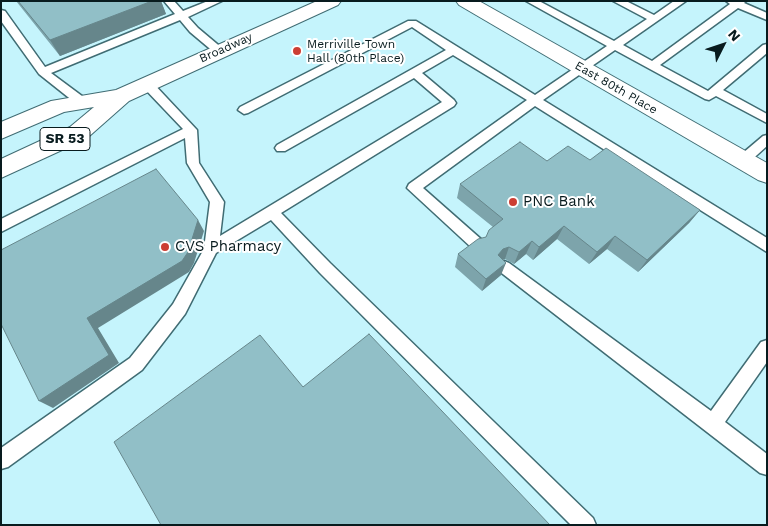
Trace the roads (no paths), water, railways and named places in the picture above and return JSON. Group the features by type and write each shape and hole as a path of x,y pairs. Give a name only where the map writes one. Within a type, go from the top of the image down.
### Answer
{"main road":[{"name":"Broadway","path":"1,168 78,133 121,96 332,1"},
{"name":"East 80th Place","path":"465,1 767,174"},
{"name":"Broadway","path":"1,131 59,106 121,96"}],"lane":[{"path":"169,1 194,30 219,51"},
{"path":"43,72 217,1"},
{"path":"531,1 709,96 767,47"},
{"path":"618,1 655,19"},
{"path":"477,244 414,188 535,100 682,1"},
{"path":"652,66 736,2 767,17"},
{"path":"1,13 43,72 82,102"},
{"path":"244,110 412,23 452,50 767,246"},
{"path":"281,148 415,73 452,50"},
{"path":"211,249 450,103 415,73"},
{"path":"1,460 136,364 179,309 211,249 218,202 193,163 191,130 147,84"},
{"path":"715,91 767,119"},
{"path":"1,226 191,130"},
{"path":"742,161 767,139"},
{"path":"272,212 325,268 586,525"},
{"path":"504,267 714,424 767,466"},
{"path":"714,424 767,348"}],"place":[{"name":"Merriville Town Hall (80th Place)","path":"297,51"},
{"name":"PNC Bank","path":"513,202"},
{"name":"CVS Pharmacy","path":"165,247"}]}
